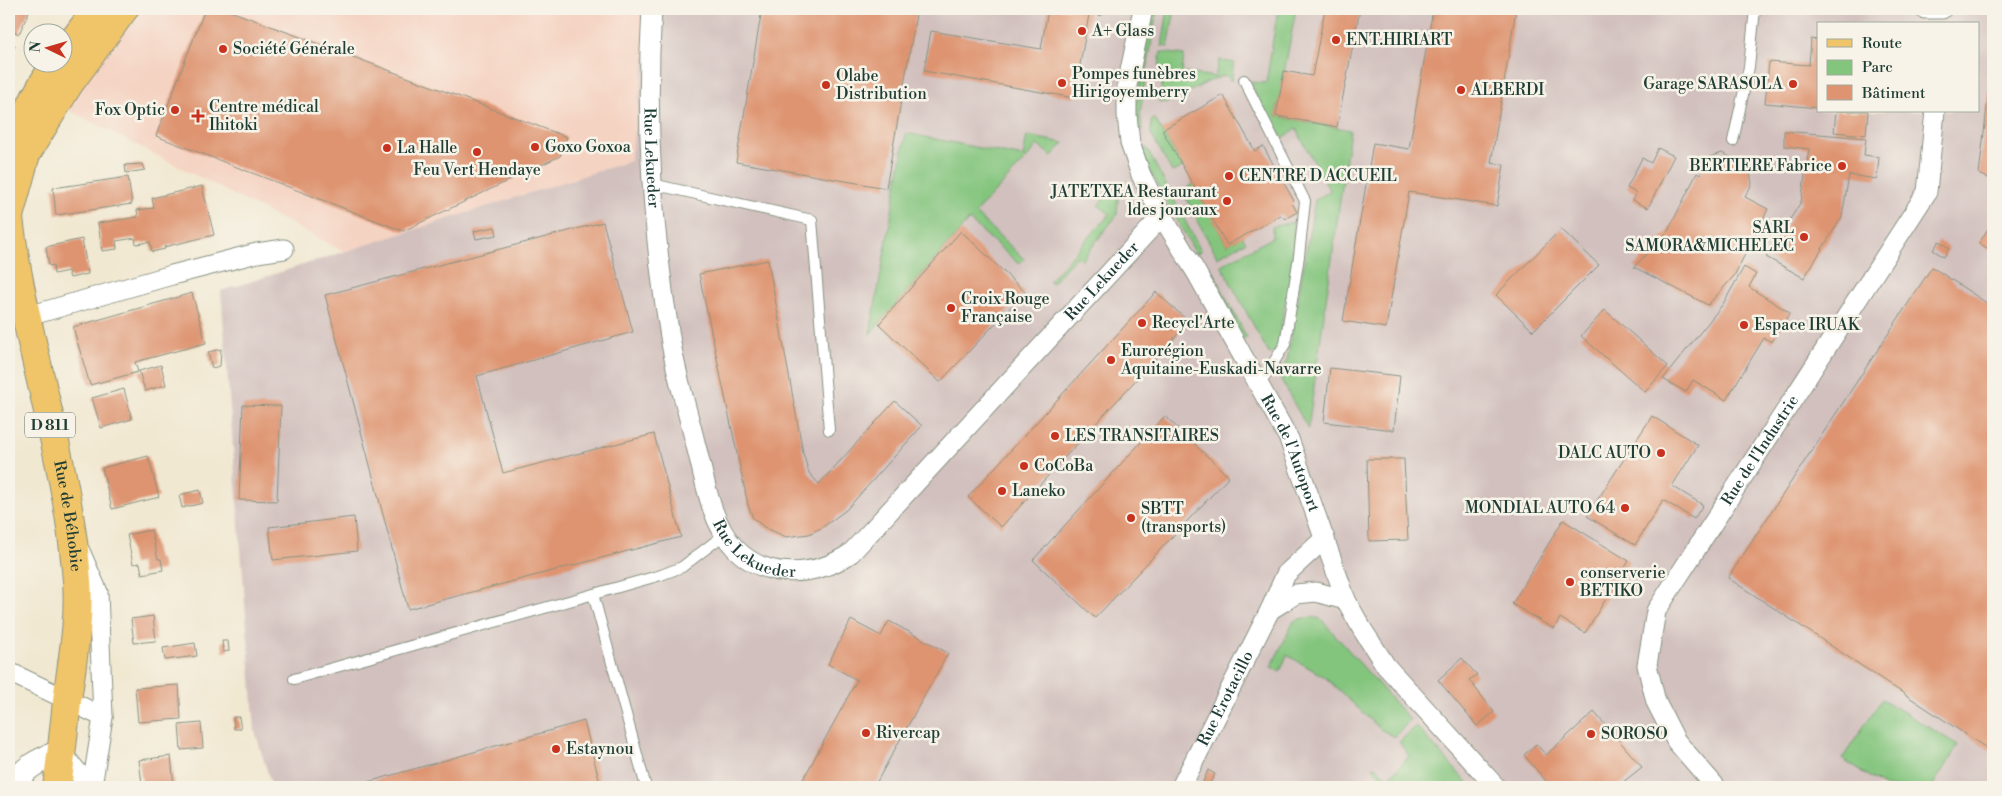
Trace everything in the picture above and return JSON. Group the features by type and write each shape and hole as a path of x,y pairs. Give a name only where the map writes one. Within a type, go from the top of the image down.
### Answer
{"main road":[{"path":"72,43 97,9"},
{"name":"Rue de Béhobie","path":"14,158 124,9"},
{"name":"Rue de Béhobie","path":"50,72 26,116 14,158 9,217 14,259 25,317 48,412 72,533 77,583 75,649 57,787"}],"street":[{"name":"Rue Lekueder","path":"652,9 649,60 652,184 659,258 672,344 707,487 718,523 734,547 746,557 764,567 781,571 800,572 837,563 851,553 1135,243 1162,216"},
{"name":"Rue de l'Autoport","path":"1143,9 1128,85 1128,128 1135,161 1162,216 1196,272 1289,438 1346,600 1386,666 1496,787"},
{"path":"1925,9 1942,9 1942,22"},
{"name":"Rue de l'Industrie","path":"1716,787 1676,741 1656,702 1647,665 1656,611 1927,192 1935,112"},
{"path":"25,317 172,275 257,253 284,249"},
{"path":"72,533 98,592 103,717 91,787"},
{"name":"Rue Erotacillo","path":"1181,787 1270,610 1286,574 1325,538"},
{"path":"1270,610 1296,594 1316,592 1346,600"},
{"path":"9,672 103,717"},
{"path":"9,787 38,760 61,752 91,787"}],"lane":[{"path":"1732,141 1749,67 1755,9"},
{"path":"1244,80 1305,201 1300,256 1285,344 1259,386"},
{"path":"652,184 812,220 830,430"},
{"path":"294,679 661,575 682,566 725,534"},
{"path":"594,594 646,787"}],"shaded area":[{"path":"114,9 652,9 630,161 345,252 51,101"},
{"path":"652,9 1993,9 1993,787 272,787 255,731 221,291 630,161"}],"green space":[{"path":"1152,9 1157,9 1140,112 1142,130 1138,130 1136,106"},
{"path":"1168,9 1175,9 1168,47 1162,46"},
{"path":"1278,9 1296,9 1276,116 1350,130 1308,429 1279,376 1287,360 1315,200 1330,191 1296,129 1283,138 1277,132 1260,104 1251,82 1266,83"},
{"path":"1161,52 1184,55 1182,72 1215,77 1219,60 1234,63 1231,81 1226,75 1167,103 1159,102 1164,69 1159,68"},
{"path":"1155,119 1183,167 1172,172 1151,134 1151,120"},
{"path":"906,133 1023,157 1027,136 1064,143 1052,156 1037,145 975,213 1024,259 1019,264 969,220 870,334"},
{"path":"1142,148 1147,149 1201,251 1196,254 1148,168"},
{"path":"1119,182 1117,215 1082,260 1077,256 1052,283 1049,281 1110,214 1098,205"},
{"path":"1193,184 1227,245 1242,236 1246,242 1217,257 1183,193"},
{"path":"1293,222 1294,252 1277,350 1269,354 1221,265 1272,238 1272,227"},
{"path":"1210,268 1247,338 1242,339 1205,271"},
{"path":"1312,617 1321,619 1410,720 1395,737 1380,729 1325,677 1287,655 1280,672 1271,667 1294,621"},
{"path":"1882,699 1958,745 1932,787 1885,787 1842,759"},
{"path":"1416,726 1471,787 1391,787 1373,768 1376,766 1388,779 1409,756 1399,742"}],"building":[{"path":"9,9 30,9 24,22 22,22 19,34 9,29"},
{"path":"205,9 225,9 567,137 560,156 403,231 156,136"},
{"name":"Olabe Distribution","path":"762,9 917,9 886,188 736,162"},
{"path":"1048,9 1090,9 1074,98 924,71 931,31 1041,49"},
{"name":"ENT.HIRIART","path":"1325,9 1360,9 1337,127 1276,116 1284,71 1312,76"},
{"name":"ALBERDI","path":"1433,9 1516,9 1491,163 1504,165 1497,206 1409,192 1386,328 1343,321 1373,143 1409,149"},
{"name":"Garage SARASOLA","path":"1811,39 1817,40 1817,108 1765,103 1769,62 1809,65"},
{"path":"9,43 15,45 9,61"},
{"path":"1989,91 1993,91 1993,180 1979,174"},
{"name":"CENTRE D ACCUEIL","path":"1223,95 1255,151 1263,146 1294,201 1292,203 1297,212 1285,219 1281,215 1227,245 1162,130"},
{"path":"1836,112 1868,112 1866,135 1834,132"},
{"name":"BERTIERE Fabrice","path":"1784,131 1866,138 1864,155 1879,157 1877,179 1849,175 1842,217 1804,278 1766,257 1801,202 1809,149 1784,146"},
{"path":"1658,148 1674,156 1648,208 1632,200 1636,193 1627,188 1642,158 1651,163"},
{"path":"1722,153 1749,166 1752,184 1745,197 1768,209 1734,276 1708,305 1634,267 1668,231 1697,173 1700,175 1709,157"},
{"path":"143,164 145,170 126,173 125,165"},
{"path":"128,177 132,204 56,215 53,188"},
{"path":"202,186 214,235 164,247 165,249 152,252 150,242 136,244 135,238 116,241 117,249 102,251 98,223 138,217 137,210 154,208 152,198"},
{"path":"1993,221 1993,252 1979,243"},
{"path":"603,222 633,332 477,376 503,473 654,434 681,537 408,609 325,295"},
{"path":"495,227 497,235 476,239 474,231"},
{"path":"1561,229 1599,265 1533,331 1496,295"},
{"name":"Croix Rouge Française","path":"961,231 1025,292 940,382 879,324"},
{"path":"82,239 88,274 70,278 68,271 54,274 53,265 49,266 46,247"},
{"path":"1939,241 1949,248 1944,257 1933,250"},
{"path":"768,260 803,453 809,473 819,484 895,401 922,426 846,510 823,527 809,534 786,537 764,527 753,518 748,505 699,274"},
{"name":"Espace IRUAK","path":"1744,267 1756,274 1749,287 1790,313 1772,342 1764,338 1726,400 1693,380 1686,392 1663,379 1723,304"},
{"path":"1932,267 1993,307 1993,747 1991,751 1728,578"},
{"name":"LES TRANSITAIRES","path":"1156,292 1189,322 1001,527 968,497"},
{"path":"192,293 206,343 135,362 138,372 90,385 73,327"},
{"path":"1605,310 1668,366 1645,392 1581,336"},
{"path":"221,349 220,366 212,368 208,352"},
{"path":"161,365 166,385 145,391 139,371"},
{"path":"1330,368 1400,376 1394,430 1324,422"},
{"path":"124,389 132,419 101,428 92,398"},
{"path":"243,405 281,406 277,501 239,500"},
{"name":"SBTT (transports)","path":"1165,416 1229,477 1095,618 1033,560"},
{"path":"1652,416 1698,445 1672,486 1703,505 1694,519 1663,500 1635,545 1587,516"},
{"path":"148,456 159,497 112,509 102,468"},
{"path":"1367,459 1404,459 1408,540 1369,541"},
{"path":"200,490 203,503 182,508 179,495"},
{"path":"354,517 357,551 273,560 269,527"},
{"name":"conserverie BETIKO","path":"1563,520 1629,561 1585,633 1560,618 1554,629 1512,604"},
{"path":"151,530 158,559 161,559 163,570 142,574 140,563 133,564 127,535"},
{"path":"153,616 156,641 134,643 131,619"},
{"name":"Rivercap","path":"851,620 881,636 889,621 948,653 874,787 799,787 857,680 828,664"},
{"path":"222,641 228,641 229,651 223,652"},
{"path":"195,643 197,656 165,660 163,648"},
{"path":"1462,658 1477,675 1469,680 1494,712 1477,726 1438,680"},
{"path":"179,685 181,719 138,722 135,688"},
{"name":"SOROSO","path":"1594,712 1642,767 1617,787 1551,787 1524,755 1536,744 1546,755"},
{"path":"233,717 239,717 241,729 234,729"},
{"path":"584,721 601,787 350,787"},
{"path":"201,723 203,748 181,750 179,725"},
{"path":"171,756 174,787 145,787 145,784 142,784 139,760"},
{"path":"1208,770 1215,774 1209,785 1203,782"}],"place":[{"name":"A+ Glass","path":"1082,31"},
{"name":"ENT.HIRIART","path":"1336,40"},
{"name":"Société Générale","path":"223,49"},
{"name":"Pompes funèbres Hirigoyemberry","path":"1062,83"},
{"name":"Garage SARASOLA","path":"1793,84"},
{"name":"Olabe Distribution","path":"826,85"},
{"name":"ALBERDI","path":"1461,90"},
{"name":"Fox Optic","path":"175,110"},
{"name":"Centre médical Ihitoki","path":"198,116"},
{"name":"Goxo Goxoa","path":"535,147"},
{"name":"La Halle","path":"387,148"},
{"name":"Feu Vert Hendaye","path":"477,152"},
{"name":"BERTIERE Fabrice","path":"1842,166"},
{"name":"CENTRE D ACCUEIL","path":"1229,176"},
{"name":"JATETXEA Restaurant ldes joncaux","path":"1227,201"},
{"name":"SARL SAMORA&MICHELEC","path":"1804,237"},
{"name":"Croix Rouge Française","path":"951,308"},
{"name":"Recycl'Arte","path":"1142,323"},
{"name":"Espace IRUAK","path":"1744,325"},
{"name":"Eurorégion Aquitaine-Euskadi-Navarre","path":"1111,360"},
{"name":"LES TRANSITAIRES","path":"1055,436"},
{"name":"DALC AUTO","path":"1661,453"},
{"name":"CoCoBa","path":"1024,466"},
{"name":"Laneko","path":"1002,491"},
{"name":"MONDIAL AUTO 64","path":"1625,508"},
{"name":"SBTT (transports)","path":"1131,518"},
{"name":"conserverie BETIKO","path":"1570,582"},
{"name":"Rivercap","path":"866,733"},
{"name":"SOROSO","path":"1591,734"},
{"name":"Estaynou","path":"556,749"}]}
